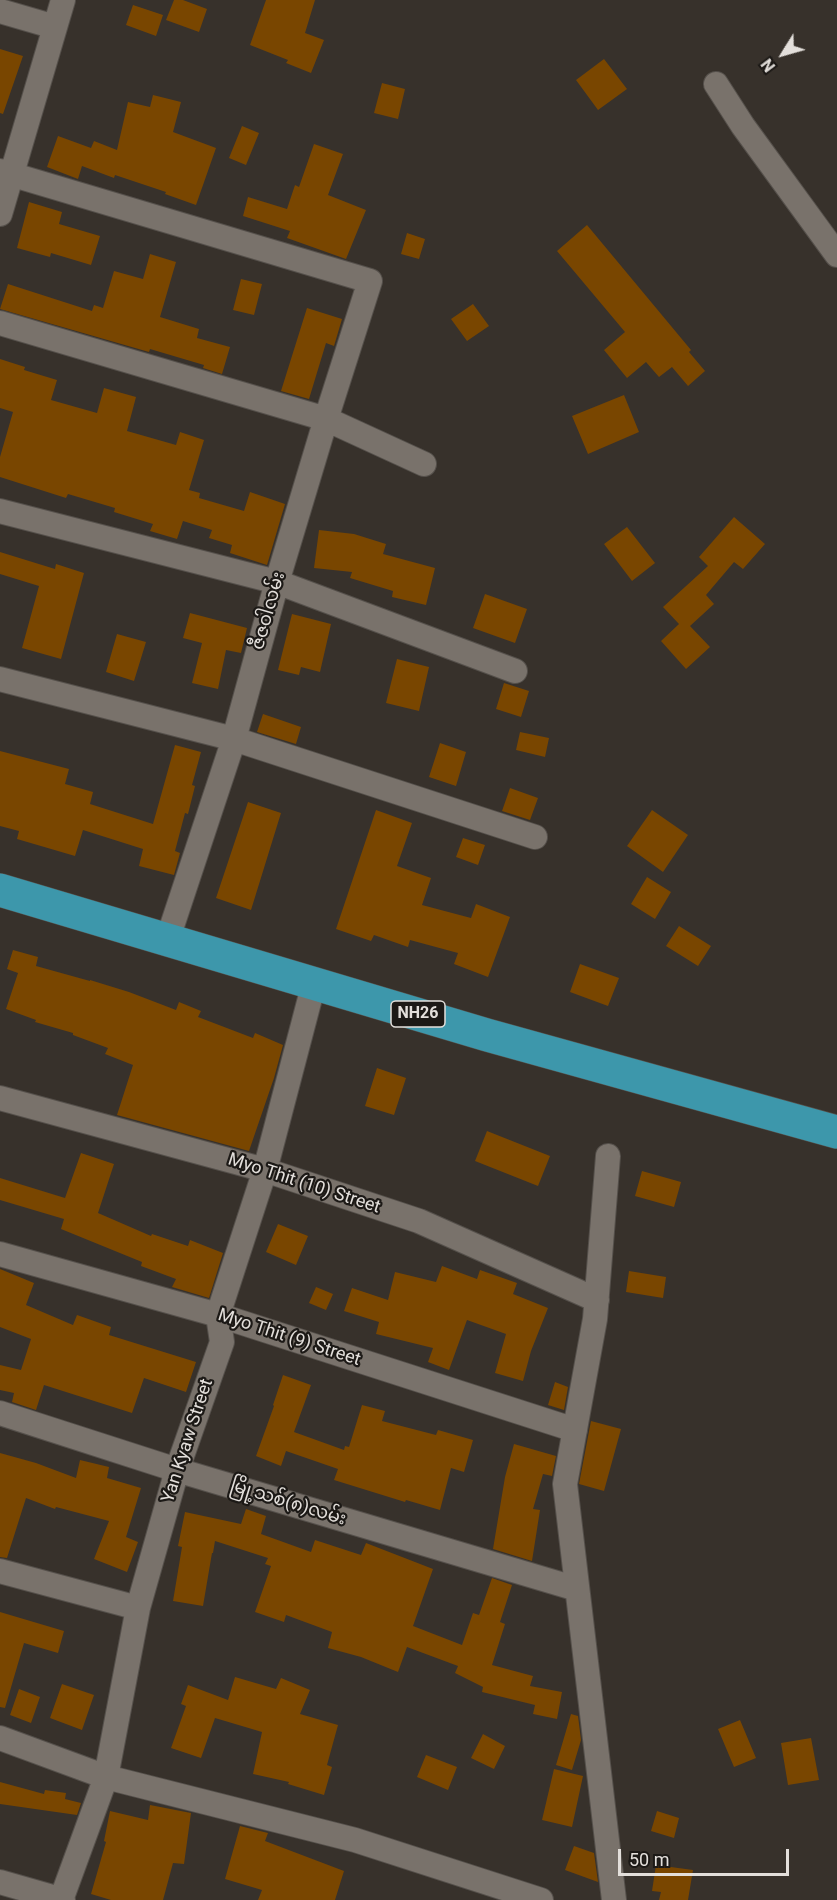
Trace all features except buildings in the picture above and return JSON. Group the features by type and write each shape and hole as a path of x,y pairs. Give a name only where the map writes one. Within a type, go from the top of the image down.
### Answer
{"highway":[{"name":"NH26","path":"0,890 487,1035 837,1132"}],"street":[{"path":"0,214 6,173 63,0"},
{"path":"0,11 55,27"},
{"path":"716,84 743,126 837,255"},
{"name":"ဇီဇဝါလမ်း","path":"6,173 370,281 277,582 234,739 167,941"},
{"path":"0,323 326,419 424,464"},
{"path":"0,511 277,582 515,671"},
{"path":"0,679 234,739 535,837"},
{"name":"Yan Kyaw Street","path":"61,1900 106,1777 138,1608 177,1470 222,1342 218,1315 265,1170 314,983"},
{"name":"Myo Thit (10) Street","path":"0,1098 265,1170 419,1221 597,1300"},
{"path":"608,1156 595,1319 565,1484 614,1900"},
{"name":"Myo Thit (9) Street","path":"0,1254 218,1315 575,1430"},
{"name":"မြို့သစ်(၈)လမ်း","path":"0,1413 177,1470 577,1589"},
{"path":"0,1571 138,1608"},
{"path":"0,1738 106,1777 355,1840 541,1900"},
{"path":"0,1882 61,1900"}]}
